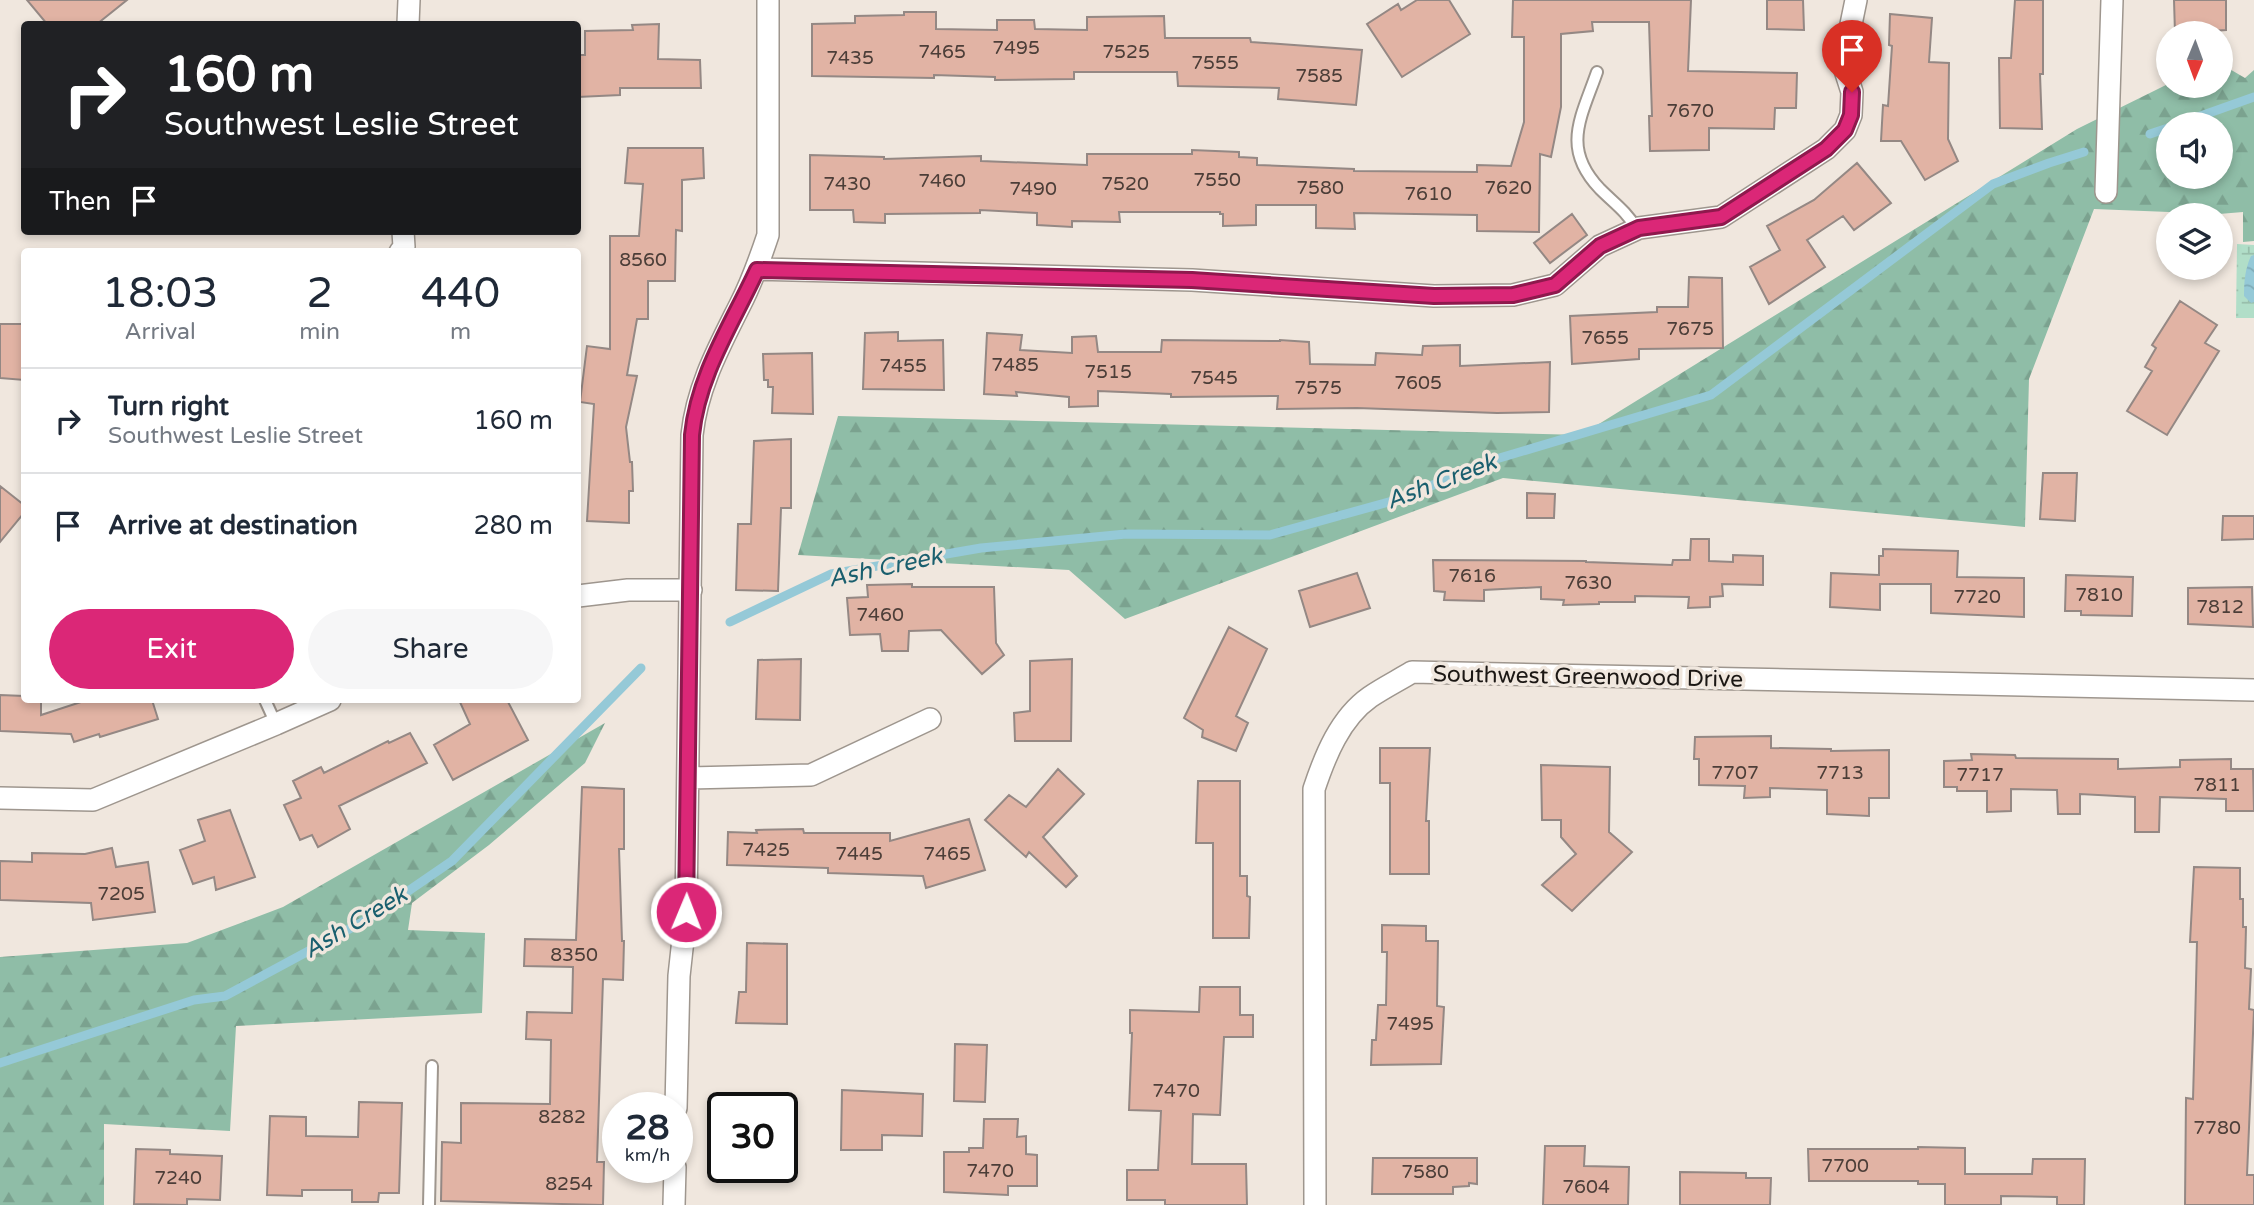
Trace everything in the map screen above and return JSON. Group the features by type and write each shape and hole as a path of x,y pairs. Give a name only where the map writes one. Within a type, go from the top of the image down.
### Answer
{"street":[{"path":"408,21 409,0"},
{"path":"676,1092 679,976 686,912 694,411 710,365 757,270 768,235 768,0"},
{"path":"757,270 1192,280 1434,296 1513,295 1555,285 1600,246 1637,229 1678,221 1721,217 1826,149 1845,130 1851,115 1852,92 1845,70 1856,0"},
{"path":"2106,192 2112,0"},
{"path":"581,596 628,590 691,590"},
{"name":"Southwest Greenwood Drive","path":"1315,1205 1314,789 1324,757 1341,729 1368,698 1412,672 2254,690"},
{"path":"0,798 93,800 323,703"},
{"path":"689,778 811,775 930,719"},
{"path":"674,1205 675,1183"}],"lane":[{"path":"1597,72 1580,118 1577,153 1587,175 1626,212 1637,229"},
{"path":"266,703 276,724"},
{"path":"429,1205 432,1066"}],"green space":[{"path":"2254,70 2254,241 2243,242 2243,212 2233,213 2233,203 2156,203 2156,211 2094,209 2029,379 2025,527 1503,478 1125,619 1069,570 798,555 838,416 1581,435 2077,129 2156,90 2156,98 2233,98 2233,71 2245,78"},
{"path":"2237,244 2254,245 2254,318 2236,318"},
{"path":"605,723 585,763 489,845 412,903 408,930 485,933 482,1013 236,1026 230,1131 104,1124 104,1205 0,1205 0,957 187,943 283,907"}],"water":[{"path":"2254,255 2254,302 2251,303 2244,296 2244,285 2247,266"}],"building":[{"path":"27,0 127,0 101,21 44,21"},
{"path":"1417,0 1449,0 1470,34 1402,77 1367,24 1398,4 1401,10"},
{"path":"1513,0 1691,0 1688,71 1797,73 1796,108 1775,108 1774,129 1709,128 1709,150 1650,151 1649,116 1652,116 1649,22 1592,22 1593,31 1561,34 1561,107 1551,157 1540,154 1539,232 1477,231 1477,215 1354,213 1355,229 1316,228 1316,205 1256,205 1256,225 1223,226 1223,214 1220,212 1119,212 1120,222 1072,221 1072,227 1037,225 1037,213 980,210 980,213 885,214 885,223 854,222 853,210 810,210 810,155 884,159 981,156 981,161 1087,165 1087,154 1192,154 1192,150 1239,152 1239,157 1257,158 1257,165 1354,171 1477,172 1477,165 1511,166 1524,122 1524,37 1512,37"},
{"path":"1767,0 1803,0 1804,30 1767,29"},
{"path":"2015,0 2043,0 2043,74 2040,74 2042,129 2000,128 1999,58 2011,58"},
{"path":"2174,0 2226,0 2226,21 2175,21"},
{"path":"904,12 936,12 936,29 997,30 997,20 1034,20 1035,29 1087,30 1087,17 1164,16 1165,38 1250,38 1251,42 1362,50 1356,105 1278,99 1279,88 1178,86 1177,72 1074,72 1074,79 995,80 995,77 934,75 934,78 812,76 812,24 855,23 855,16 904,15"},
{"path":"1890,14 1932,18 1929,62 1949,63 1948,139 1958,161 1925,180 1901,141 1881,141 1883,105 1888,106 1892,46 1889,45"},
{"path":"659,24 658,59 700,60 701,88 620,88 620,95 581,97 581,55 585,55 585,31 633,30 632,25"},
{"path":"628,148 703,148 704,178 682,180 682,231 676,230 675,281 648,281 648,319 637,319 627,375 637,376 626,427 632,462 633,491 629,491 629,523 587,521 594,404 581,402 581,394 587,346 610,349 610,236 639,236 643,184 625,183"},
{"path":"1857,163 1891,203 1854,230 1843,216 1807,240 1825,267 1769,304 1750,267 1780,250 1767,226 1814,200"},
{"path":"1572,214 1587,235 1550,263 1534,243"},
{"path":"1689,277 1722,278 1723,348 1639,349 1639,359 1572,364 1570,316 1657,312 1657,307 1688,307"},
{"path":"2180,301 2217,325 2205,343 2219,351 2167,435 2127,411 2152,371 2145,367 2156,348 2152,345"},
{"path":"0,324 21,324 21,380 0,378"},
{"path":"898,332 898,341 943,340 944,390 863,389 865,333"},
{"path":"987,333 1022,335 1020,350 1072,353 1072,337 1096,336 1098,352 1161,352 1162,340 1309,342 1310,364 1375,365 1376,353 1422,355 1423,346 1460,345 1460,366 1550,362 1549,412 1277,409 1278,396 1171,397 1171,394 1098,391 1098,406 1069,407 1069,397 1016,392 1017,396 984,394"},
{"path":"812,353 813,414 772,413 773,387 768,387 768,380 764,380 763,354"},
{"path":"791,439 791,508 781,508 778,591 736,590 738,524 751,524 754,441"},
{"path":"2043,473 2077,473 2075,521 2040,519"},
{"path":"0,486 21,503 21,517 0,542"},
{"path":"1527,493 1555,494 1554,518 1527,518"},
{"path":"2223,516 2254,516 2254,539 2222,540"},
{"path":"1691,539 1709,539 1709,561 1733,562 1733,555 1763,556 1763,585 1722,584 1723,596 1710,597 1710,607 1688,608 1689,597 1635,596 1635,602 1563,605 1564,600 1541,599 1541,587 1484,590 1484,601 1444,600 1445,592 1434,591 1433,560 1586,561 1672,565 1673,560 1690,560"},
{"path":"1883,549 1958,551 1957,577 2024,578 2024,617 1931,613 1931,584 1880,584 1880,610 1830,607 1831,573 1879,575 1879,556 1883,556"},
{"path":"1357,573 1370,608 1310,627 1299,591"},
{"path":"2066,575 2133,577 2132,616 2081,615 2081,611 2065,611"},
{"path":"912,584 912,587 994,587 996,643 1004,655 982,674 941,630 909,631 908,651 882,651 880,634 850,635 847,598 868,597 867,585"},
{"path":"2252,587 2253,627 2188,624 2188,588"},
{"path":"1229,627 1267,649 1236,716 1248,723 1236,751 1202,737 1203,730 1184,718"},
{"path":"801,659 800,720 756,719 758,660"},
{"path":"1072,659 1071,741 1015,741 1014,713 1030,711 1030,661"},
{"path":"0,695 21,696 21,703 41,703 41,715 78,703 153,703 158,719 74,742 71,734 0,731"},
{"path":"460,703 509,703 528,740 453,780 434,745 470,724"},
{"path":"410,733 427,763 339,806 350,829 318,847 312,835 300,840 284,805 301,798 293,781 321,767 324,773"},
{"path":"1771,736 1771,748 1889,750 1889,798 1869,798 1869,816 1827,814 1827,790 1770,788 1770,797 1744,798 1745,786 1699,785 1699,759 1694,759 1695,737"},
{"path":"1380,748 1430,748 1426,821 1429,821 1429,874 1390,874 1390,783 1380,783"},
{"path":"1971,754 2015,755 2016,758 2118,759 2118,769 2180,767 2180,760 2231,759 2231,769 2253,769 2254,811 2226,811 2226,799 2160,797 2159,832 2135,832 2135,797 2080,794 2080,814 2058,814 2057,790 2011,789 2011,811 1987,812 1987,791 1957,791 1957,787 1944,787 1944,761 1972,760"},
{"path":"1541,765 1610,767 1609,832 1632,852 1572,911 1542,885 1576,854 1561,837 1561,820 1542,820"},
{"path":"1058,769 1084,794 1043,837 1077,876 1066,887 1029,852 1026,857 985,820 1009,795 1026,807"},
{"path":"1198,781 1240,781 1240,876 1247,876 1247,896 1250,897 1249,938 1213,938 1213,843 1196,843"},
{"path":"582,787 624,789 624,849 619,849 624,941 623,980 603,979 597,1162 602,1162 603,1205 441,1201 442,1142 461,1143 461,1103 550,1104 551,1040 526,1039 527,1012 572,1013 573,967 524,966 525,939 576,940"},
{"path":"230,810 255,877 216,890 214,877 193,884 180,850 205,841 198,820"},
{"path":"969,819 985,870 926,888 923,876 828,873 828,868 727,865 728,832 757,833 756,830 803,829 804,833 890,833 890,841"},
{"path":"112,848 116,867 148,862 155,912 93,920 91,903 0,900 0,861 32,862 32,853 85,854"},
{"path":"2194,867 2240,868 2240,899 2243,899 2243,927 2246,927 2245,968 2251,969 2249,1009 2254,1010 2247,1175 2254,1175 2254,1205 2185,1205 2186,1098 2193,1099 2195,1026 2197,942 2190,942"},
{"path":"1382,925 1426,926 1426,941 1438,941 1437,1006 1444,1007 1441,1064 1371,1065 1378,1005 1386,1005 1387,952 1382,952"},
{"path":"747,943 787,944 787,1024 736,1023 739,992 746,992"},
{"path":"1200,987 1240,987 1240,1015 1253,1015 1253,1037 1224,1037 1220,1115 1193,1114 1192,1164 1246,1164 1247,1205 1165,1205 1165,1200 1127,1200 1127,1170 1158,1170 1161,1111 1129,1110 1132,1033 1130,1010 1199,1012"},
{"path":"955,1044 987,1045 985,1102 954,1101"},
{"path":"842,1090 923,1094 922,1136 882,1135 882,1150 841,1150"},
{"path":"359,1102 402,1103 399,1193 379,1193 378,1202 352,1202 352,1190 302,1190 302,1196 267,1195 270,1116 306,1117 306,1136 358,1137"},
{"path":"984,1119 1018,1119 1017,1137 1026,1136 1026,1154 1037,1155 1037,1186 1008,1186 1008,1195 944,1192 944,1152 969,1152 969,1148 983,1148"},
{"path":"1545,1146 1585,1146 1584,1166 1629,1167 1628,1205 1543,1205"},
{"path":"1965,1148 1965,1174 2032,1174 2033,1159 2085,1159 2084,1205 2057,1205 2057,1197 2001,1196 2001,1205 1945,1205 1945,1184 1918,1184 1918,1181 1809,1181 1808,1149"},
{"path":"136,1149 170,1150 170,1154 222,1156 220,1200 187,1199 187,1205 134,1204"},
{"path":"1373,1158 1477,1158 1477,1184 1453,1187 1453,1194 1372,1194"},
{"path":"1680,1172 1746,1173 1746,1178 1771,1178 1770,1205 1680,1205"}],"waterway":[{"name":"Ash Creek","path":"2212,112 2254,97"},
{"name":"Ash Creek","path":"2150,134 2156,132"},
{"name":"Ash Creek","path":"730,622 831,574 981,548 1126,534 1270,535 1403,498 1486,462 1711,395 1993,184 2084,152"},
{"name":"Ash Creek","path":"0,1063 194,1000 225,996 366,920 452,861 641,668"}],"route":[{"path":"686,912 694,411 710,365 757,270 1192,280 1434,296 1513,295 1555,285 1600,246 1639,228 1721,217 1826,149 1845,130 1851,115 1852,92"}]}
